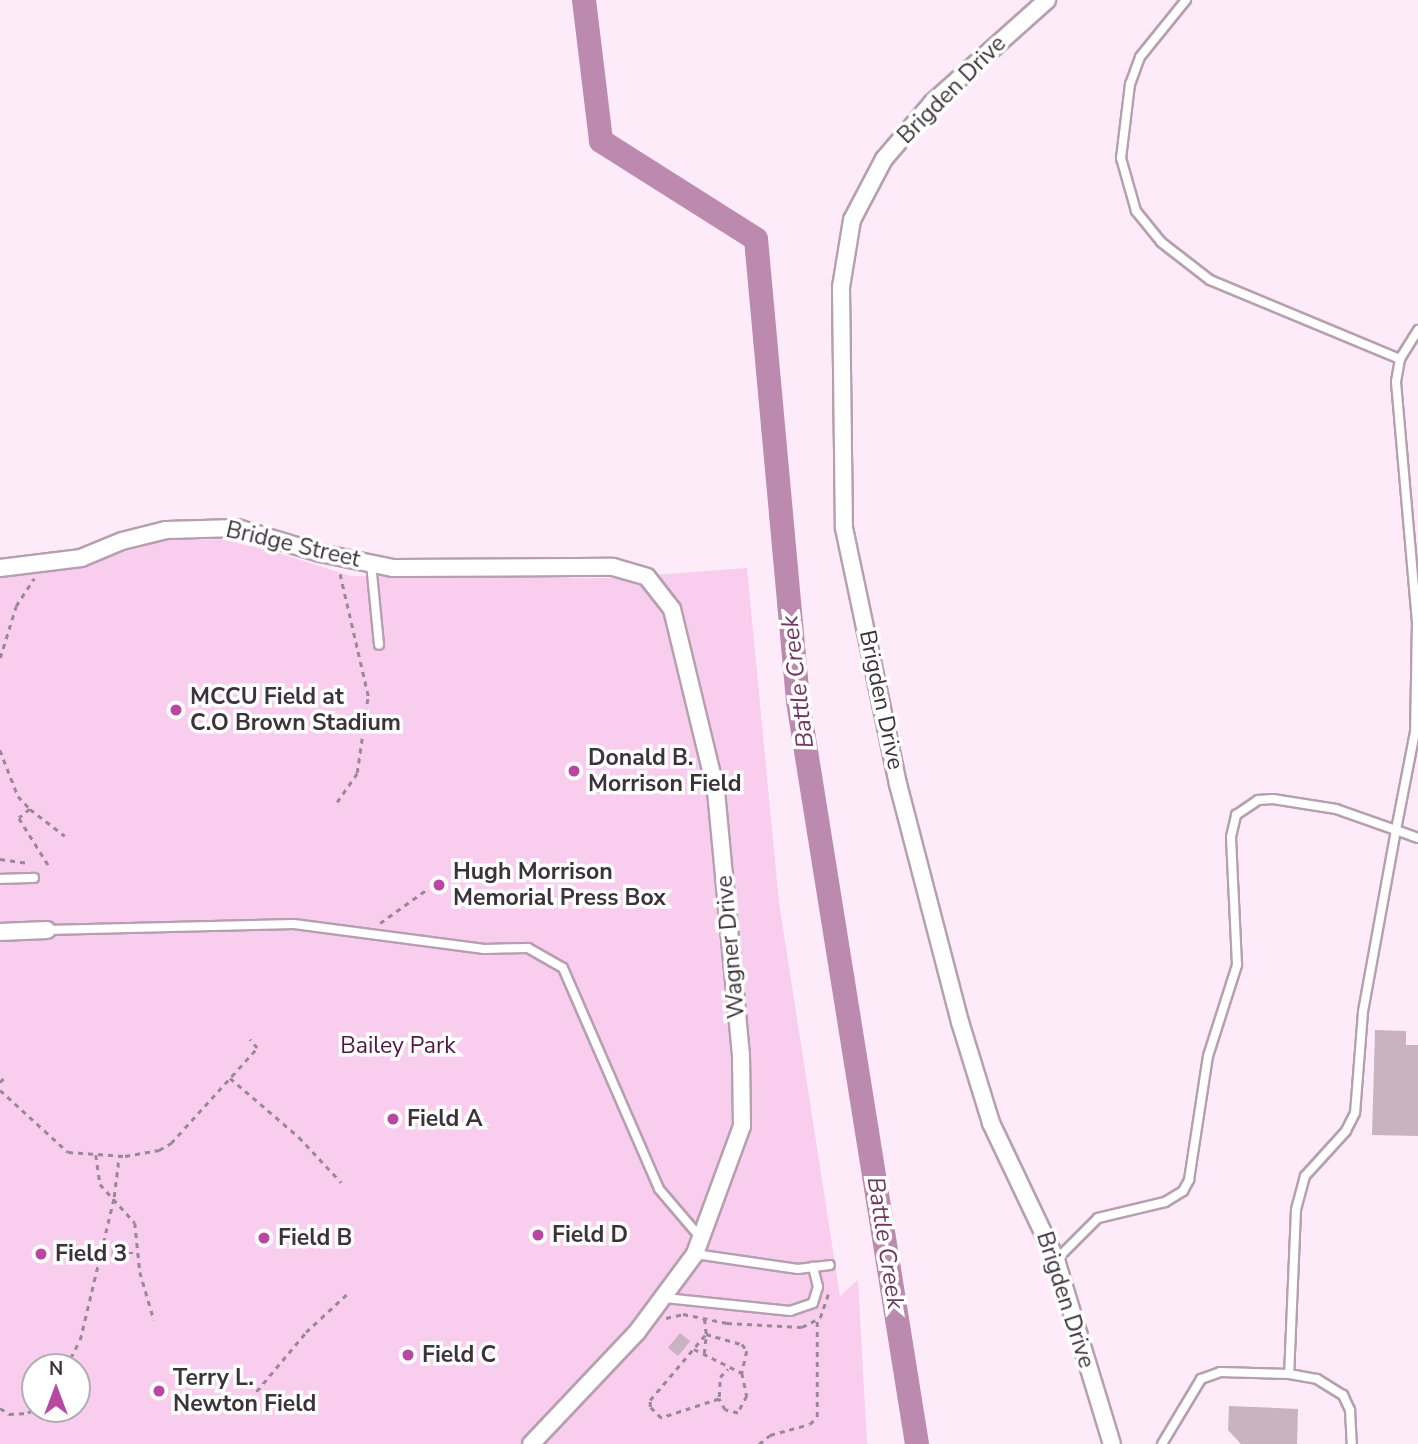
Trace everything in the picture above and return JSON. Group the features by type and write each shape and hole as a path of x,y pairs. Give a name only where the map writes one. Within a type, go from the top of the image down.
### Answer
{"street":[{"name":"Brigden Drive","path":"1047,0 932,103 884,159 852,220 841,312 845,528 898,785 991,1123 1056,1259 1112,1444"},
{"name":"Bridge Street","path":"0,568 81,558 122,541 166,530 200,527 237,528 335,557 394,568 465,568"},
{"name":"Wagner Drive","path":"465,568 613,567 647,577 672,609 716,791 741,1055 741,1126 720,1193 699,1236 695,1254 665,1298 531,1444"},
{"path":"0,932 47,930"}],"lane":[{"path":"1186,0 1140,57 1130,84 1121,158 1136,211 1161,242 1210,279 1291,317 1400,359"},
{"path":"1289,1374 1296,1210 1305,1176 1346,1131 1355,1113 1364,1003 1395,830 1409,774 1416,700 1415,578 1396,397 1400,359 1418,330"},
{"path":"370,563 379,645"},
{"path":"1056,1259 1098,1218 1165,1202 1183,1191 1189,1180 1208,1056 1237,965 1231,837 1236,815 1258,800 1273,799 1336,809 1418,838"},
{"path":"0,879 34,878"},
{"path":"47,930 294,924 484,949 528,948 563,968 659,1189 699,1236"},
{"path":"695,1254 798,1269 830,1265"},
{"path":"665,1298 790,1311 813,1303 818,1287 814,1267"},
{"path":"1162,1444 1201,1379 1220,1372 1289,1374 1317,1379 1343,1395 1350,1410 1352,1444"}],"path":[{"path":"335,557 361,649 368,696 357,773 337,802"},
{"path":"0,658 16,606 42,563"},
{"path":"0,750 18,796 30,809 65,836"},
{"path":"30,809 19,818 49,866"},
{"path":"0,859 27,863"},
{"path":"367,934 426,890"},
{"path":"0,1090 68,1152 119,1156 159,1150 171,1143 257,1048 250,1040"},
{"path":"0,1082 4,1078"},
{"path":"230,1078 299,1137 341,1182"},
{"path":"96,1155 100,1184 135,1223 137,1253 154,1320"},
{"path":"73,1353 80,1340 113,1201 119,1156"},
{"path":"128,1253 137,1253"},
{"path":"250,1399 306,1332 347,1294"},
{"path":"704,1318 704,1354"},
{"path":"759,1444 770,1435 810,1424 817,1417 817,1321"},
{"path":"706,1334 650,1400 650,1408 661,1419 719,1399"},
{"path":"706,1334 742,1344 747,1351 742,1373 745,1406 730,1414 719,1399 720,1377 728,1369"},
{"path":"694,1349 728,1369 742,1373"},
{"path":"0,1408 9,1414 21,1413"}],"green space":[{"name":"Bailey Park","path":"235,539 350,576 614,578 747,568 779,903 840,1296 858,1280 867,1444 0,1444 0,576 94,561 164,540"}],"building":[{"path":"1375,1030 1406,1031 1406,1045 1418,1045 1418,1136 1372,1135"},
{"path":"112,1245 127,1246 126,1261 111,1260"},
{"path":"680,1333 690,1341 678,1356 668,1348"},
{"path":"1229,1406 1298,1409 1297,1444 1241,1444 1228,1430"}],"waterway":[{"name":"Battle Creek","path":"584,0 601,141 756,239 798,701 917,1444"}],"place":[{"name":"MCCU Field at C.O Brown Stadium","path":"176,710"},
{"name":"Donald B. Morrison Field","path":"574,771"},
{"name":"Hugh Morrison Memorial Press Box","path":"439,885"},
{"name":"Field A","path":"393,1119"},
{"name":"Field D","path":"538,1235"},
{"name":"Field B","path":"264,1238"},
{"name":"Field 3","path":"41,1254"},
{"name":"Field C","path":"408,1355"},
{"name":"Terry L. Newton Field","path":"159,1391"}]}
